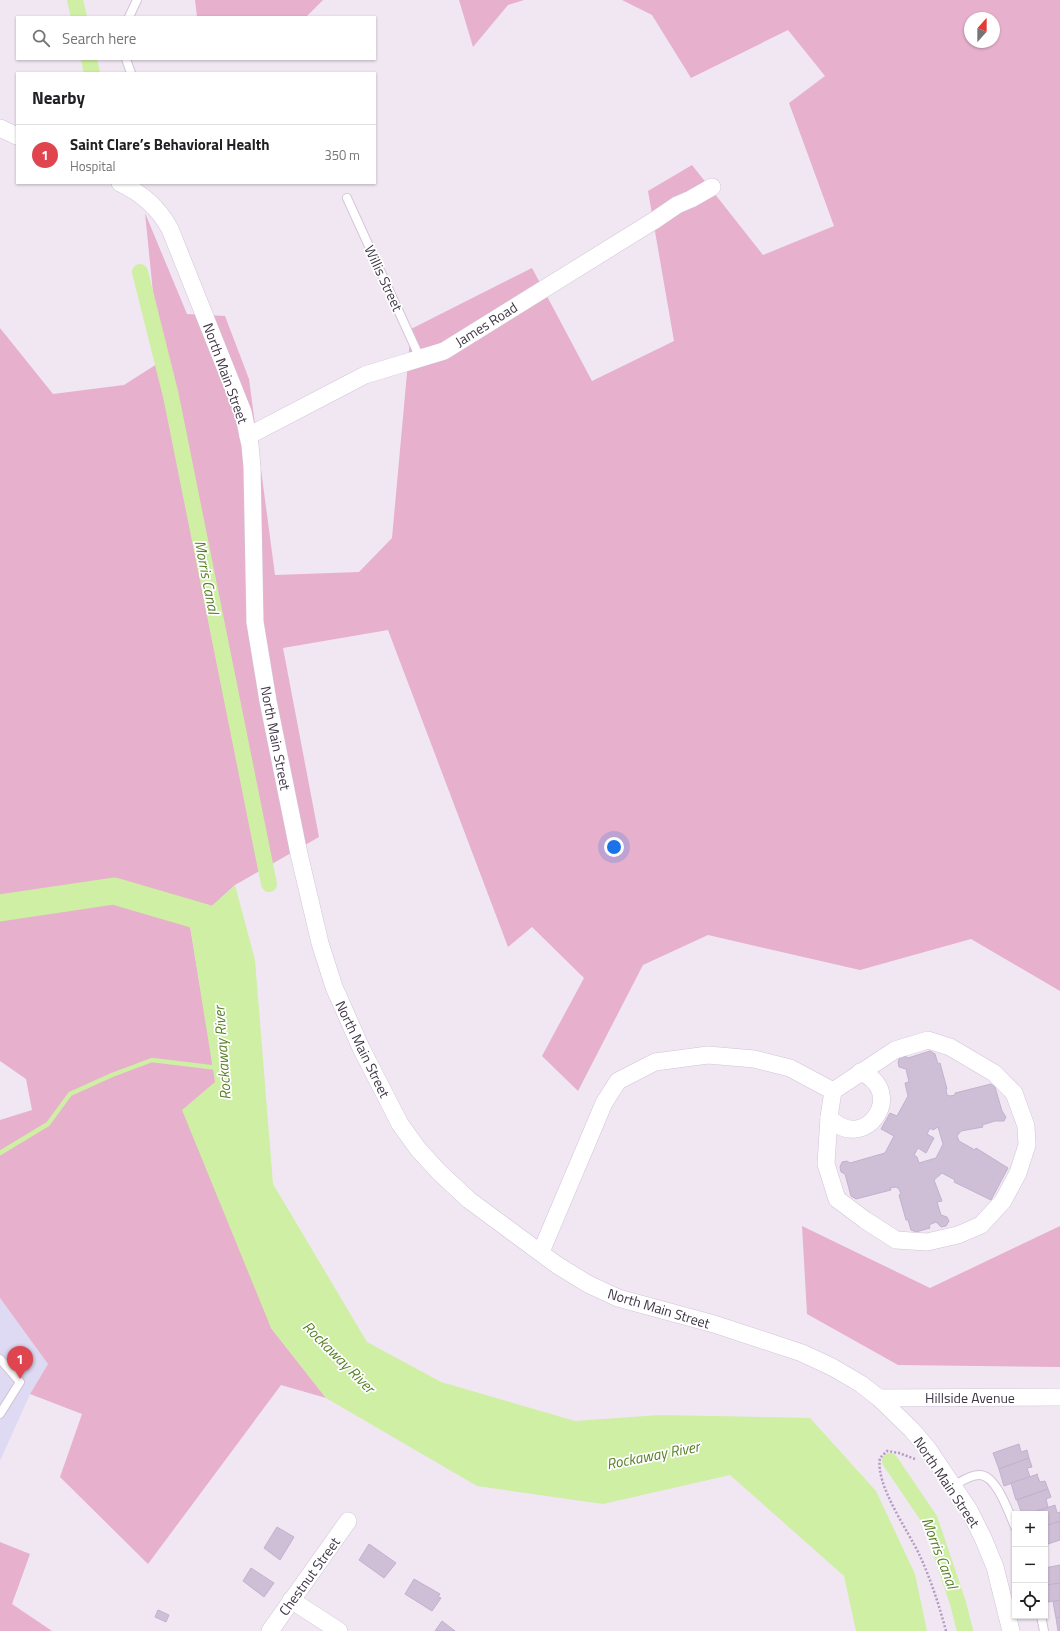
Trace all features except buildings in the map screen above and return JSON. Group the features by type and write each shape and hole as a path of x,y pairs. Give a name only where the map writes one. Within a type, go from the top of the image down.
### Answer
{"street":[{"path":"0,128 16,136"},
{"name":"North Main Street","path":"125,184 139,187 170,228 243,412 252,467 255,622 268,701 299,854 320,943 334,987 361,1048 400,1124 418,1149 439,1172 469,1200 557,1265 588,1284 618,1298 714,1324 802,1353 832,1367 861,1384 879,1398 901,1419 928,1449 969,1510 995,1566 1011,1631"},
{"name":"James Road","path":"248,436 365,375 444,351 677,205 712,187"},
{"path":"928,1040 950,1047 994,1073 1014,1094 1026,1126 1027,1145 1018,1173 1004,1201 981,1225 958,1235 927,1242 896,1240 836,1199 826,1164 829,1117 833,1091 860,1072 895,1050 928,1040"},
{"path":"541,1252 604,1103 618,1081 655,1062 708,1055 754,1059 790,1068 833,1091"},
{"path":"829,1117 840,1126 854,1129 868,1125 878,1114 882,1100 878,1086 873,1080 860,1072"},
{"name":"Hillside Avenue","path":"879,1398 1060,1397"},
{"name":"Chestnut Street","path":"270,1631 348,1521"},
{"path":"291,1600 339,1631"}],"lane":[{"path":"129,16 137,0"},
{"path":"126,60 131,72"},
{"name":"Willis Street","path":"347,198 420,358"},
{"path":"0,1359 20,1382 0,1414"},
{"path":"953,1486 967,1478 979,1475 987,1477 1002,1496 1012,1520"},
{"path":"1042,1619 1044,1631"}],"path":[{"path":"915,1459 899,1453 888,1451 880,1458 878,1466 884,1486 920,1556 940,1605 946,1631"}],"shaded area":[{"path":"195,0 323,0 307,16 197,16"},
{"path":"459,0 524,0 508,5 473,47"},
{"path":"622,0 1060,0 1060,991 971,939 860,970 708,935 643,965 578,1091 542,1056 584,978 532,927 508,947 388,630 283,648 319,837 235,885 190,926 216,1082 271,1328 326,1398 281,1385 148,1564 60,1477 82,1414 30,1394 48,1364 0,1298 0,1120 32,1110 26,1079 0,1061 0,328 53,394 124,385 160,362 145,213 187,314 225,316 249,379 275,575 359,572 392,538 411,329 532,268 592,381 674,341 648,191 692,165 763,255 834,226 789,103 825,76 788,30 691,78 652,15"},
{"path":"802,1226 930,1288 1060,1226 1060,1367 898,1365 807,1314"},
{"path":"0,1298 48,1364 30,1394 0,1461"},
{"path":"0,1542 30,1554 12,1604 52,1631 0,1631"}],"water":[{"path":"235,885 255,960 273,1184 367,1342 441,1382 575,1421 660,1415 810,1418 876,1491 915,1574 927,1631 856,1631 844,1576 730,1475 603,1504 477,1486 326,1398 271,1328 182,1110 215,1082 190,926"}],"waterway":[{"name":"Morris Canal","path":"75,0 79,16"},
{"name":"Morris Canal","path":"89,60 92,72"},
{"name":"Morris Canal","path":"140,272 171,396 269,884"},
{"name":"Rockaway River","path":"0,908 114,891 213,920 215,943"},
{"path":"0,1153 48,1124 70,1094 112,1075 152,1060 218,1068"},
{"name":"Morris Canal","path":"890,1461 930,1520 958,1603 965,1631"}],"place":[{"name":"Saint Clare’s Behavioral Health","path":"20,1379"}]}
